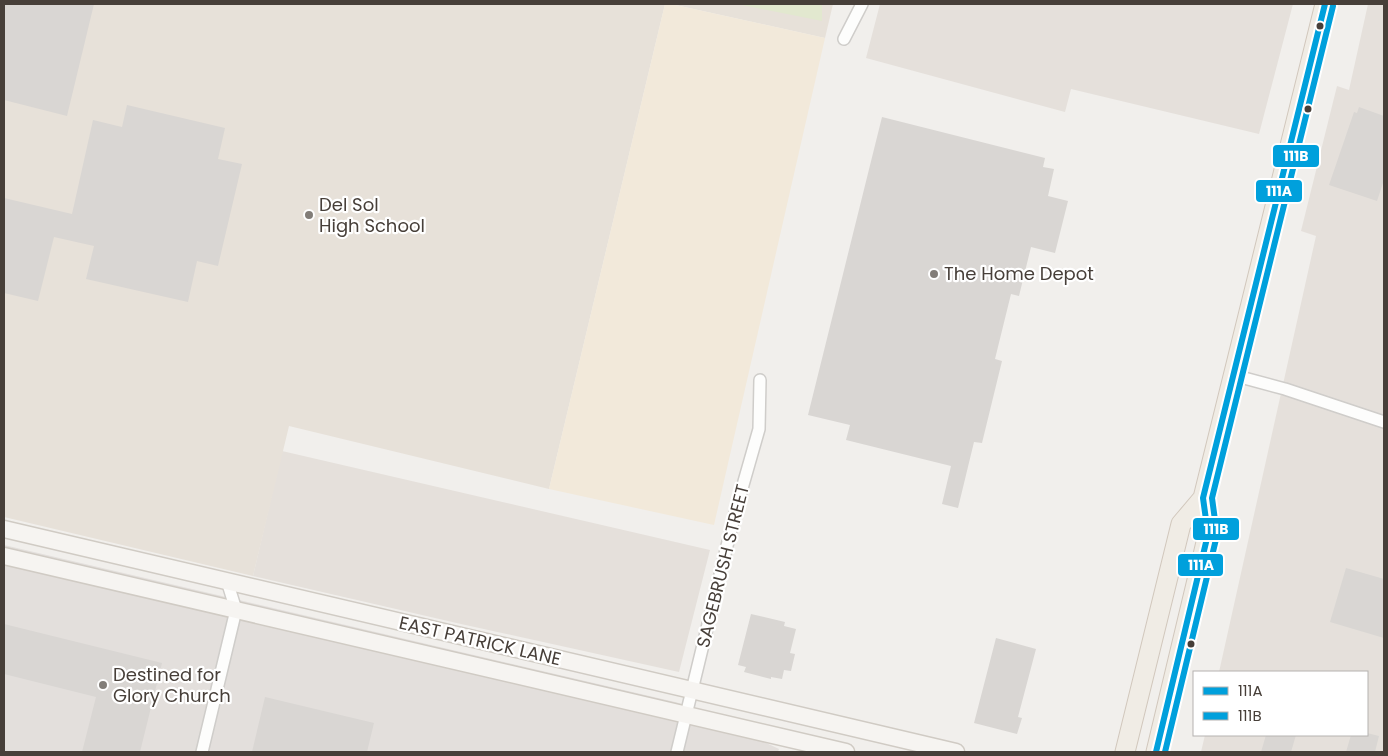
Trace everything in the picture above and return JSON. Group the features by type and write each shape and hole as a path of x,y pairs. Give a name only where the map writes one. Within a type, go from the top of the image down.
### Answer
{"main road":[{"path":"1156,752 1208,534 1203,498 1325,4"},
{"path":"1125,752 1181,524 1203,498"},
{"name":"EAST PATRICK LANE","path":"4,530 956,752"},
{"name":"EAST PATRICK LANE","path":"4,556 846,752"}],"street":[{"path":"844,39 862,4"},
{"path":"1233,375 1285,389 1384,422"},
{"name":"SAGEBRUSH STREET","path":"677,752 735,514 758,429 760,380"},
{"path":"202,752 236,610 226,581"}],"shaded area":[{"name":"Del Sol High School","path":"4,4 665,4 549,489 289,426 253,576 4,517"},
{"path":"671,4 833,4 825,38"},
{"path":"880,4 1293,4 1259,134 1071,89 1065,112 866,58"},
{"path":"1368,4 1384,4 1384,752 1201,752 1205,736 1368,736 1368,671 1219,671 1316,236 1301,231 1337,86 1349,90"},
{"path":"282,451 710,550 679,672 253,576"},
{"path":"4,545 675,702 689,706 779,749 778,752 4,752"}],"green space":[{"path":"737,4 822,4 822,21"}],"sand":[{"path":"665,4 825,38 714,525 549,489"}],"building":[{"path":"4,4 94,4 67,116 4,100"},
{"path":"127,105 225,128 218,159 242,164 218,266 197,261 188,302 86,279 94,246 54,237 38,301 4,293 4,198 72,214 93,120 122,127"},
{"path":"1359,107 1384,116 1384,180 1377,201 1329,185 1354,112 1357,113"},
{"name":"The Home Depot","path":"882,117 1045,158 1043,167 1054,169 1048,196 1068,201 1055,253 1031,247 1019,296 1011,294 995,359 1002,361 982,443 974,442 958,508 942,504 951,466 846,440 850,425 808,415"},
{"path":"1346,568 1384,579 1384,638 1330,622"},
{"path":"751,614 785,622 784,626 796,629 790,653 795,654 791,671 784,670 782,679 771,677 771,679 744,672 746,667 738,665"},
{"name":"Destined for Glory Church","path":"4,624 162,663 140,752 82,752 96,697 4,674"},
{"path":"996,638 1036,649 1018,717 1022,718 1017,734 974,723"},
{"path":"265,697 374,723 367,752 252,752"},
{"path":"1368,733 1379,736 1375,752 1346,752 1351,736 1368,736"},
{"path":"1266,736 1296,736 1291,752 1261,752"}],"transit line":[{"name":"111A","path":"1156,752 1208,534 1203,498 1325,4"},
{"name":"111B","path":"1165,752 1217,535 1212,498 1333,6"}],"place":[{"name":"Del Sol High School","path":"309,215"},
{"name":"The Home Depot","path":"934,274"},
{"name":"Destined for Glory Church","path":"103,685"}]}
